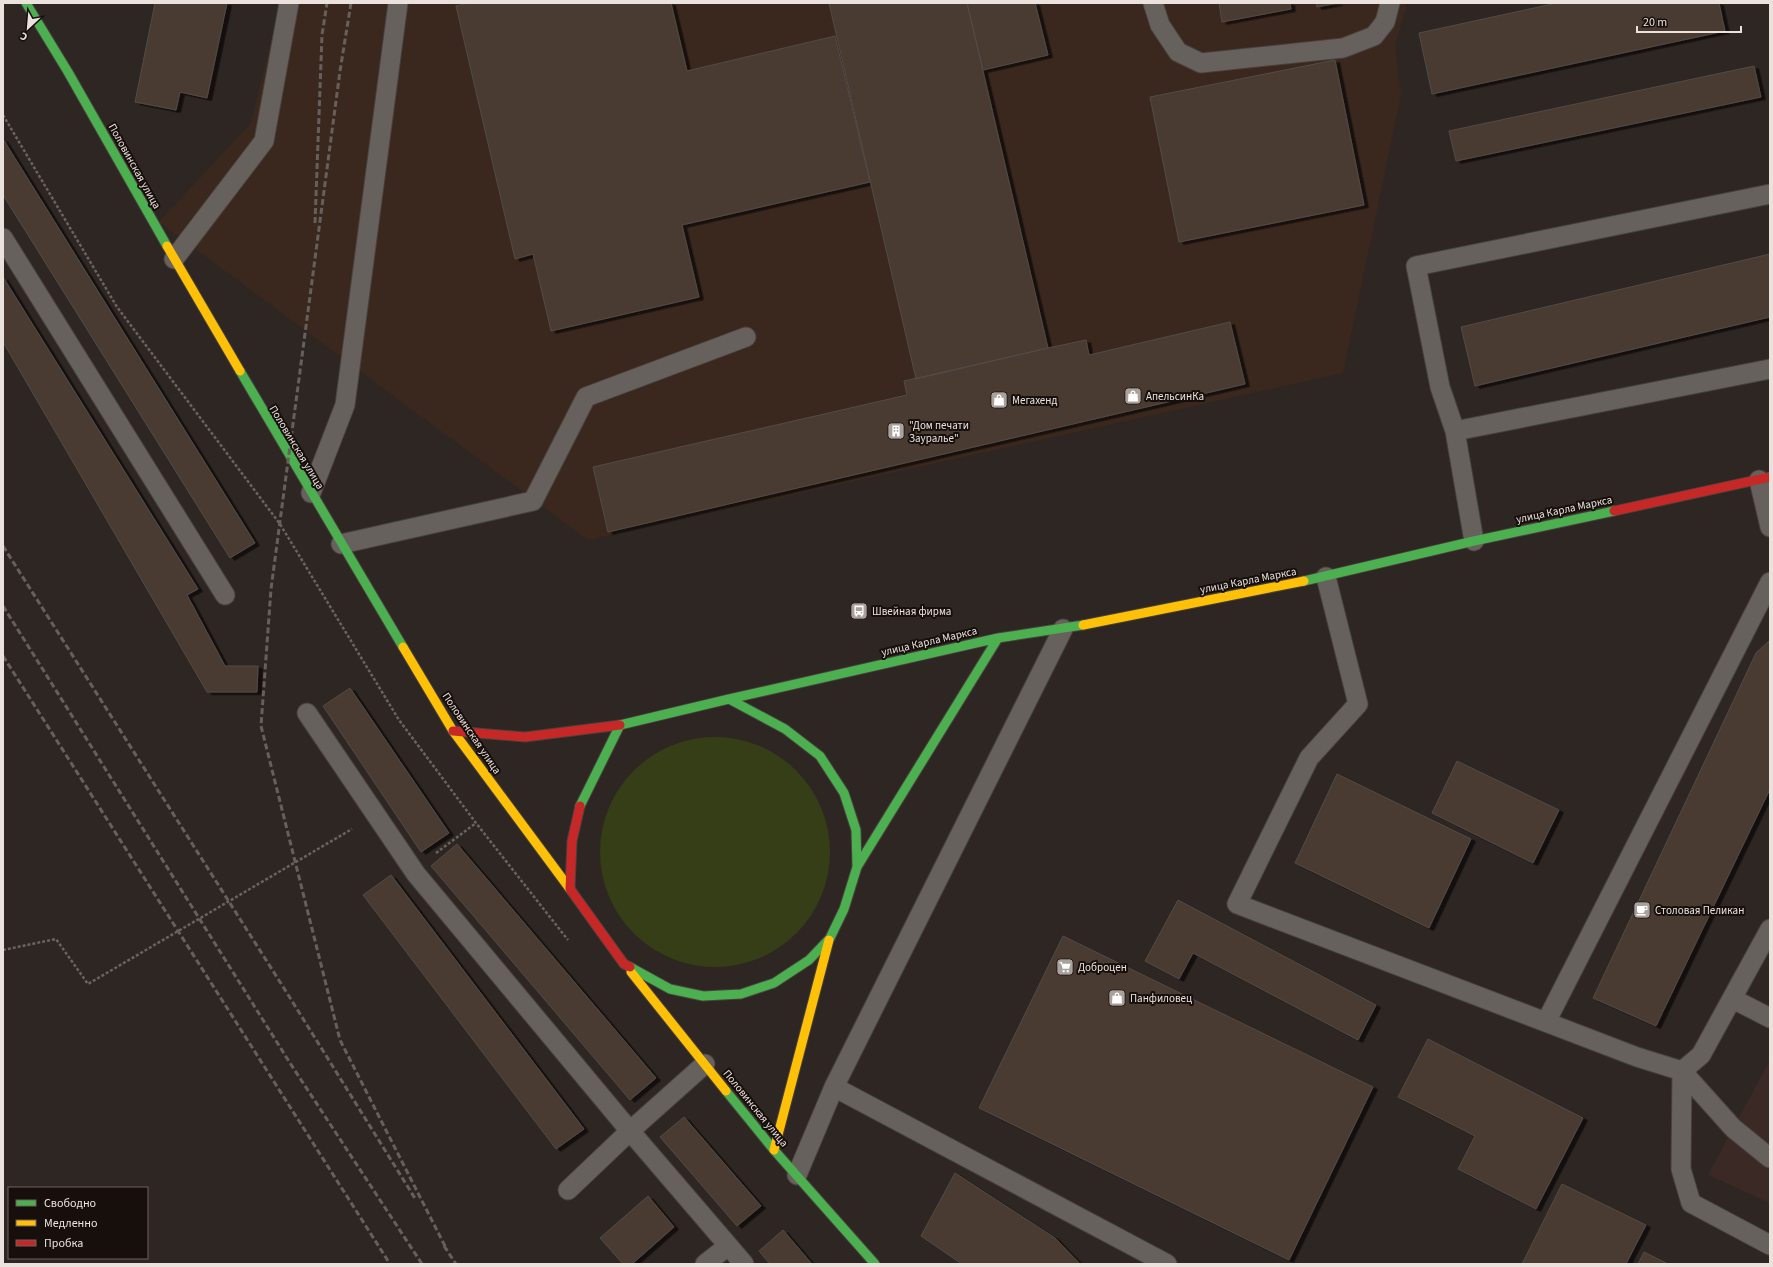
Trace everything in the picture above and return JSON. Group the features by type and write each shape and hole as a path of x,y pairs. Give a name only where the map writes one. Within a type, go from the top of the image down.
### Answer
{"main road":[{"name":"Половинская улица","path":"26,3 68,72 174,259 310,493 453,731 624,964 774,1150 876,1264"},
{"name":"улица Карла Маркса","path":"453,731 525,737 620,725 729,698 998,638 1063,629 1326,577 1474,541 1765,478"},
{"path":"774,1150 830,938 844,909 857,867 998,638"},
{"path":"729,698 785,729 820,756 844,793 856,830 857,867"},
{"path":"570,889 572,841 581,802 620,725"},
{"path":"624,964 670,989 703,996 741,994 774,983 809,960 830,938"}],"lane":[{"path":"174,259 264,141 288,3"},
{"path":"310,493 345,405 398,3"},
{"path":"1153,3 1160,24 1178,52 1201,63 1343,48 1374,36 1384,22 1390,3"},
{"path":"1474,541 1454,431 1440,387 1416,266 1770,194"},
{"path":"3,238 225,595"},
{"path":"341,544 533,502 586,397 746,337"},
{"path":"1454,431 1770,369"},
{"path":"1765,478 1770,527"},
{"path":"1326,577 1358,704 1309,758 1237,904 1637,1057 1682,1071 1733,1128 1770,1158"},
{"path":"1546,1022 1770,582"},
{"path":"797,1175 834,1087 1063,629"},
{"path":"307,713 412,869 630,1131 744,1264"},
{"path":"1770,929 1701,1055 1682,1071 1681,1168 1691,1203 1770,1245"},
{"path":"1733,999 1770,1018"},
{"path":"568,1190 630,1131 705,1064"},
{"path":"834,1087 1167,1264"},
{"path":"705,1264 728,1246"}],"path":[{"path":"3,950 56,938 88,984 376,815"},
{"path":"412,869 476,823"}],"shaded area":[{"path":"280,3 1406,3 1406,8 1395,45 1401,95 1343,373 588,540 159,222 251,123"},
{"path":"1770,1060 1770,1203 1708,1175"}],"green space":[{"path":"715,737 748,742 759,746 788,763 804,779 816,798 825,819 830,852 825,885 821,896 804,925 788,941 769,953 748,962 715,967 682,962 671,958 642,941 626,925 614,906 605,885 600,852 605,819 609,808 626,779 642,763 661,751 682,742"}],"building":[{"path":"155,3 227,3 207,98 180,92 176,110 135,102"},
{"path":"469,3 671,3 687,71 835,36 870,182 682,225 699,297 551,331 533,254 515,259 456,6"},
{"path":"829,3 967,3 1048,348 916,379"},
{"path":"967,3 1035,3 1048,55 983,70"},
{"path":"1219,3 1290,3 1291,9 1222,22"},
{"path":"1316,3 1338,3 1317,7"},
{"path":"1557,3 1719,3 1725,31 1432,94 1419,33"},
{"path":"1335,60 1364,205 1179,242 1150,97"},
{"path":"1754,66 1761,97 1456,161 1449,131"},
{"path":"3,139 255,543 230,558 3,195"},
{"path":"1770,254 1770,317 1475,386 1461,327"},
{"path":"3,277 198,589 187,595 225,666 258,666 257,692 207,692 3,342"},
{"name":"\"Дом печати Зауралье\"","path":"1230,322 1245,384 608,532 593,467 907,395 904,381 1048,348 1086,340 1089,355"},
{"path":"1770,640 1770,789 1656,1026 1593,998 1756,653"},
{"path":"350,688 449,833 421,852 323,706"},
{"path":"1457,761 1559,810 1533,863 1432,813"},
{"path":"1337,774 1471,839 1429,928 1295,863"},
{"path":"457,844 656,1078 630,1100 431,866"},
{"path":"391,875 584,1129 556,1149 363,895"},
{"path":"1178,900 1376,1005 1358,1040 1193,953 1179,979 1145,961"},
{"path":"1063,936 1373,1087 1289,1260 979,1108"},
{"path":"1428,1039 1583,1118 1536,1209 1458,1169 1475,1136 1398,1097"},
{"path":"684,1117 761,1206 737,1226 660,1137"},
{"path":"955,1173 1055,1238 1080,1264 962,1264 921,1236"},
{"path":"1562,1184 1646,1225 1626,1264 1522,1264"},
{"path":"648,1196 674,1227 632,1264 623,1264 600,1238"},
{"path":"783,1230 812,1264 770,1264 759,1251"},
{"path":"1644,1252 1668,1264 1638,1264"}],"railway":[{"path":"315,223 322,35 327,3"},
{"path":"351,3 340,71 271,589 261,726 340,1040 447,1250"},
{"path":"3,546 287,993 416,1200"},
{"path":"3,606 290,1063 422,1264"},
{"path":"3,656 390,1264"},
{"path":"444,1246 456,1264"}],"traffic: fast":[{"path":"26,3 68,72 167,246"},
{"path":"240,371 403,647"},
{"path":"1304,581 1474,541 1614,511"},
{"path":"729,699 998,638 1083,625"},
{"path":"857,867 998,638"},
{"path":"630,967 670,989 703,996 741,994 774,983 809,960 830,938 844,909 857,867 856,830 844,793 820,756 785,729 729,699"},
{"path":"580,806 620,725 729,699"},
{"path":"726,1091 774,1150 875,1264"}],"traffic: slow":[{"path":"167,246 240,371"},
{"path":"1083,625 1304,581"},
{"path":"403,647 453,731 570,889"},
{"path":"774,1150 829,940"},
{"path":"631,972 726,1091"}],"traffic: jam":[{"path":"1614,511 1770,477"},
{"path":"453,731 525,737 620,725"},
{"path":"580,806 572,841 570,889 624,964 630,967"}],"place":[{"name":"АпельсинКа","path":"1133,396"},
{"name":"Мегахенд","path":"999,400"},
{"name":"\"Дом печати Зауралье\"","path":"896,431"},
{"name":"Швейная фирма","path":"859,611"},
{"name":"Столовая Пеликан","path":"1642,910"},
{"name":"Доброцен","path":"1065,967"},
{"name":"Панфиловец","path":"1117,998"}]}
